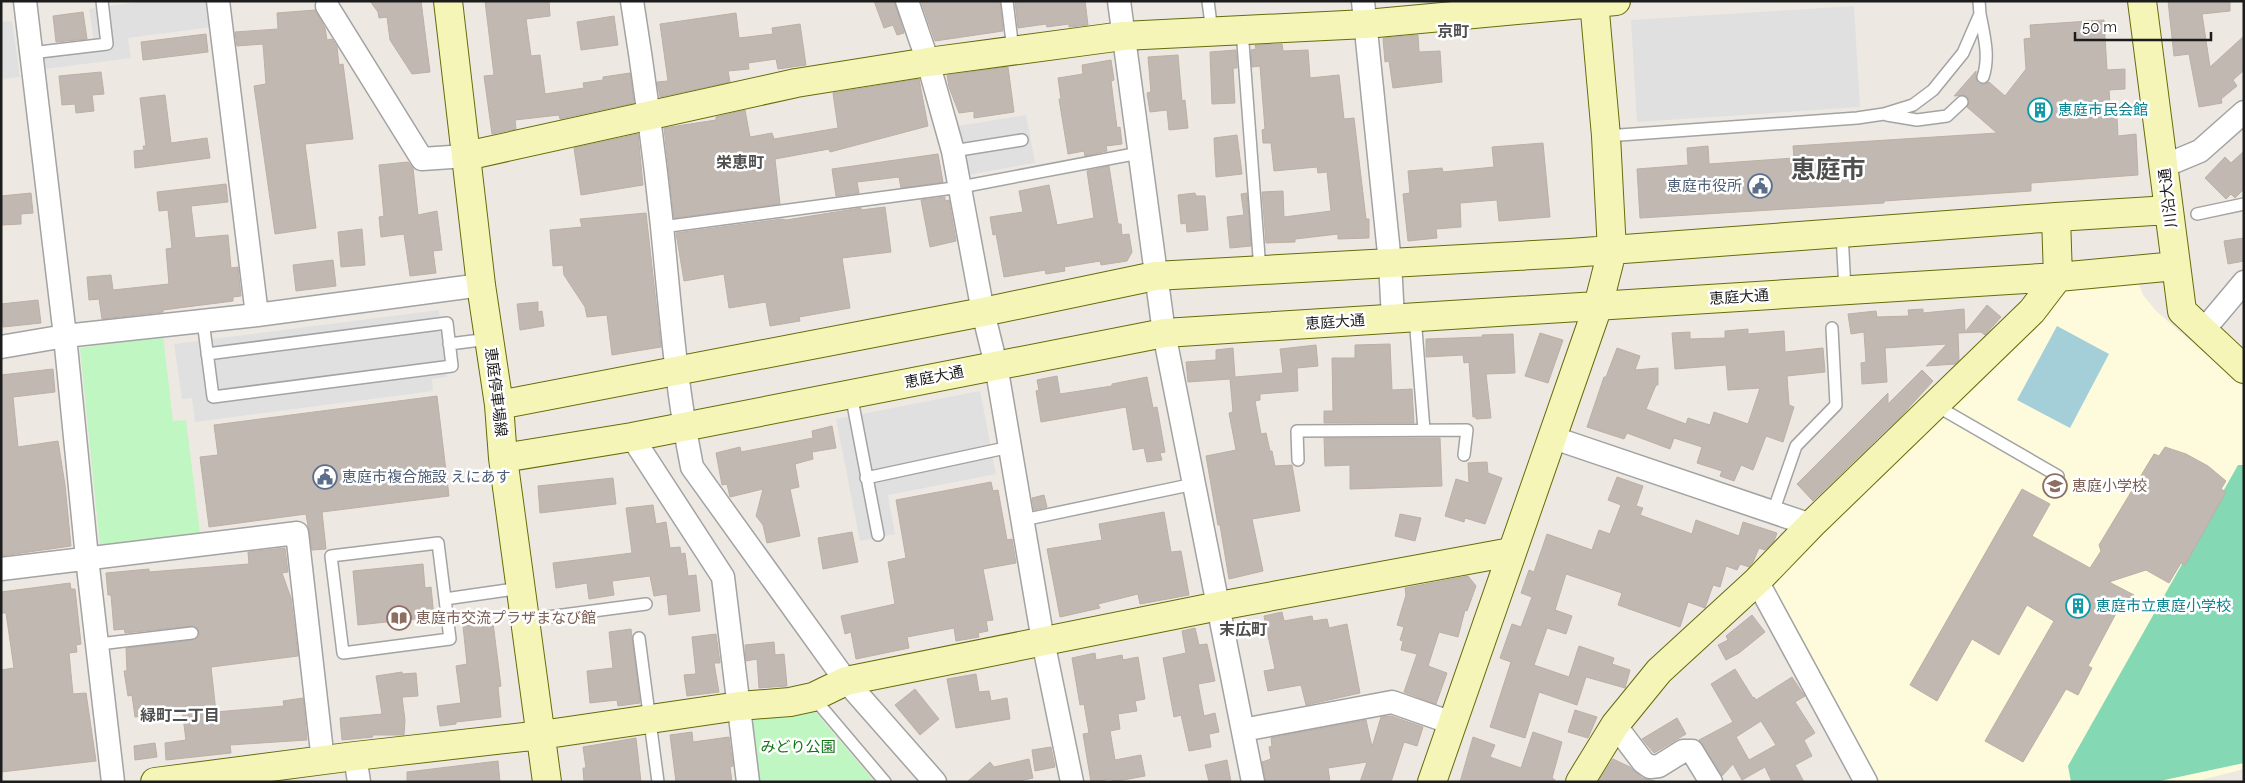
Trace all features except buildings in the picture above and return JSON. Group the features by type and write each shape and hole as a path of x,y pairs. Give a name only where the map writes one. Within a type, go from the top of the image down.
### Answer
{"street":[{"path":"25,1 65,336 87,558 99,644 113,782"},
{"path":"218,1 257,314"},
{"name":"恵庭停車場線","path":"448,1 481,285 499,405 503,458 547,782"},
{"path":"632,1 650,116 676,371 692,467 846,681 935,782"},
{"path":"907,1 928,62 953,151 983,312 996,366 1043,641 1072,782"},
{"path":"1119,1 1164,333 1253,782"},
{"name":"川沿大通","path":"2142,1 2182,311 2202,332 2244,369"},
{"path":"326,4 422,159 466,156 796,83 1013,50 1123,36 1242,30 1365,12 1601,2 1612,251 1598,306 1432,782"},
{"path":"1365,12 1390,263 1404,317"},
{"path":"2164,166 2200,151 2244,112"},
{"path":"499,405 983,312 1155,276 1612,251 2169,210"},
{"path":"1580,782 1615,725 1659,671 1757,581 1810,525 2032,311 2058,277 2056,217"},
{"name":"恵庭大通","path":"503,458 632,437 1164,333 2058,277 2176,266"},
{"path":"2202,332 2244,282"},
{"path":"1,347 65,336 257,314 481,285"},
{"path":"632,437 723,577 748,782"},
{"path":"1551,437 1810,525"},
{"path":"1,569 297,534 322,760"},
{"path":"155,782 322,760 357,769 541,736 650,719 738,706 790,702 813,697 846,681 1219,606 1511,552"},
{"path":"1757,581 1866,782"},
{"path":"1243,730 1392,702 1452,724"},
{"path":"1615,725 1643,762 1650,767 1658,766 1683,751 1692,751 1711,782"}],"lane":[{"path":"31,53 107,44 102,1"},
{"path":"1007,1 1013,50"},
{"path":"1208,1 1212,32"},
{"path":"1979,1 1986,50 1986,68 1983,77"},
{"path":"1606,136 1789,124 1884,114 1913,105 1933,90 1963,53 1980,14"},
{"path":"1242,30 1260,270"},
{"path":"1884,114 1917,120 1947,116 1962,102"},
{"path":"953,151 1022,140"},
{"path":"662,227 960,187 1139,153"},
{"path":"2197,214 2244,204"},
{"path":"1842,233 1845,290"},
{"path":"1404,317 1424,430"},
{"path":"203,320 207,354 213,397 452,366 447,323 207,354"},
{"path":"1773,512 1796,446 1836,405 1832,328"},
{"path":"449,344 489,339"},
{"path":"851,394 878,535"},
{"path":"1935,405 2058,476"},
{"path":"1298,460 1297,431 1466,430 1464,454"},
{"path":"866,478 1010,447"},
{"path":"1023,520 1194,484"},
{"path":"438,543 445,598 450,639 344,653 331,556 438,543"},
{"path":"445,598 521,588"},
{"path":"525,620 646,604"},
{"path":"99,644 192,634"},
{"path":"639,638 658,782"},
{"path":"813,697 885,782"}],"shaded area":[{"path":"146,1 208,1 212,27 128,38 131,58 45,69 43,49 94,42 89,9"},
{"path":"1854,6 1860,107 1637,122 1631,20"},
{"path":"12,21 20,77 1,79 1,22"},
{"path":"1026,115 1035,163 967,175 958,126"},
{"name":"恵庭小学校","path":"2138,282 2143,295 2156,311 2244,387 2244,769 2193,782 1876,782 1767,585 2063,290"},
{"path":"439,310 447,377 432,379 433,391 195,422 192,398 182,399 174,344"},
{"path":"980,391 996,474 888,495 895,534 860,541 836,419"}],"green space":[{"path":"163,335 173,421 186,420 200,533 100,546 80,348"},
{"path":"2238,465 2244,465 2244,763 2155,782 2071,782 2068,766"},
{"name":"みどり公園","path":"813,709 875,782 755,782 749,720"}],"water":[{"path":"2057,326 2109,354 2070,428 2017,400"}],"place":[{"name":"恵庭市民会館","path":"2040,110"},
{"name":"恵庭市役所","path":"1760,186"},
{"name":"恵庭市複合施設 えにあす","path":"325,477"},
{"name":"恵庭小学校","path":"2055,486"},
{"name":"恵庭市立恵庭小学校","path":"2078,606"},
{"name":"恵庭市交流プラザまなび館","path":"399,618"}],"district":[{"name":"京町","path":"1453,31"},
{"name":"栄恵町","path":"740,162"},
{"name":"恵庭市","path":"1828,169"},
{"name":"末広町","path":"1243,629"},
{"name":"緑町二丁目","path":"180,715"}]}
